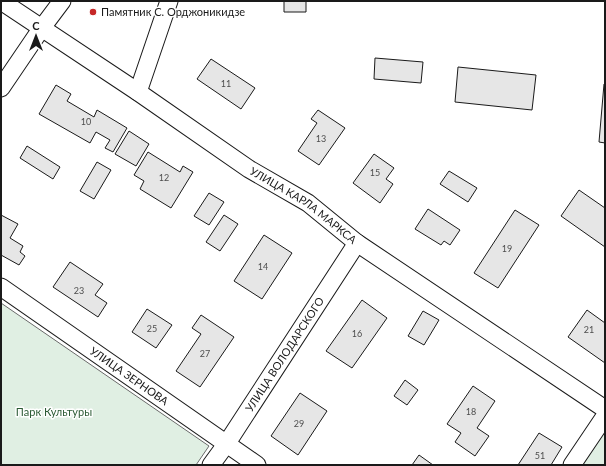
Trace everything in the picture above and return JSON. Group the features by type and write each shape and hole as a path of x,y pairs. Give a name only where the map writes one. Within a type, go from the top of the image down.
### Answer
{"street":[{"name":"УЛИЦА КАРЛА МАРКСА","path":"1,1 138,92 249,169 308,203 357,242 605,409"},
{"path":"1,88 41,28 62,1"},
{"path":"138,92 170,1"},
{"name":"УЛИЦА ВОЛОДАРСКОГО","path":"211,465 227,443 357,242"},
{"name":"УЛИЦА ЗЕРНОВА","path":"1,287 257,465"},
{"path":"572,465 605,416"}],"green space":[{"name":"Парк Культуры","path":"1,303 209,446 196,465 1,465"},
{"path":"601,432 605,433 605,465 579,465"}],"building":[{"path":"284,1 306,1 306,12 284,12"},
{"path":"375,58 423,62 421,83 374,79"},
{"path":"211,59 255,88 241,109 197,79"},
{"path":"458,67 536,75 532,110 455,102"},
{"path":"605,84 605,143 599,142"},
{"path":"56,85 71,94 67,101 94,117 97,110 127,128 113,152 105,148 110,140 96,132 90,143 39,114"},
{"path":"318,110 345,128 319,165 298,151 317,123 311,119"},
{"path":"129,131 149,144 136,166 115,154"},
{"path":"27,146 60,167 53,179 20,158"},
{"path":"148,152 180,172 183,166 193,172 171,208 140,189 144,181 134,175"},
{"path":"374,154 394,168 386,179 393,184 380,203 353,183"},
{"path":"97,162 111,170 94,199 80,191"},
{"path":"449,171 477,188 468,202 440,184"},
{"path":"579,190 605,208 605,247 561,216"},
{"path":"209,193 224,202 209,225 194,216"},
{"path":"428,209 460,230 450,245 444,241 441,245 415,229"},
{"path":"515,210 539,225 498,288 474,273"},
{"path":"1,215 18,224 10,238 23,246 20,252 25,256 19,265 1,255"},
{"path":"224,215 238,224 220,251 206,242"},
{"path":"264,235 292,253 262,299 234,281"},
{"path":"70,262 103,284 95,295 107,303 98,317 53,287"},
{"path":"362,300 387,318 352,368 326,351"},
{"path":"147,309 172,325 156,348 132,332"},
{"path":"587,310 605,323 605,363 568,337"},
{"path":"423,311 439,320 424,345 408,336"},
{"path":"201,315 234,337 200,387 176,371 201,334 192,328"},
{"path":"405,380 418,390 407,405 394,396"},
{"path":"473,386 495,401 477,428 489,436 475,456 455,442 461,433 447,424"},
{"path":"300,393 327,411 298,455 271,436"},
{"path":"539,433 562,447 551,465 518,465"},
{"path":"419,455 433,465 412,465"}],"place":[{"name":"Памятник С. Орджоникидзе","path":"93,12"}]}
